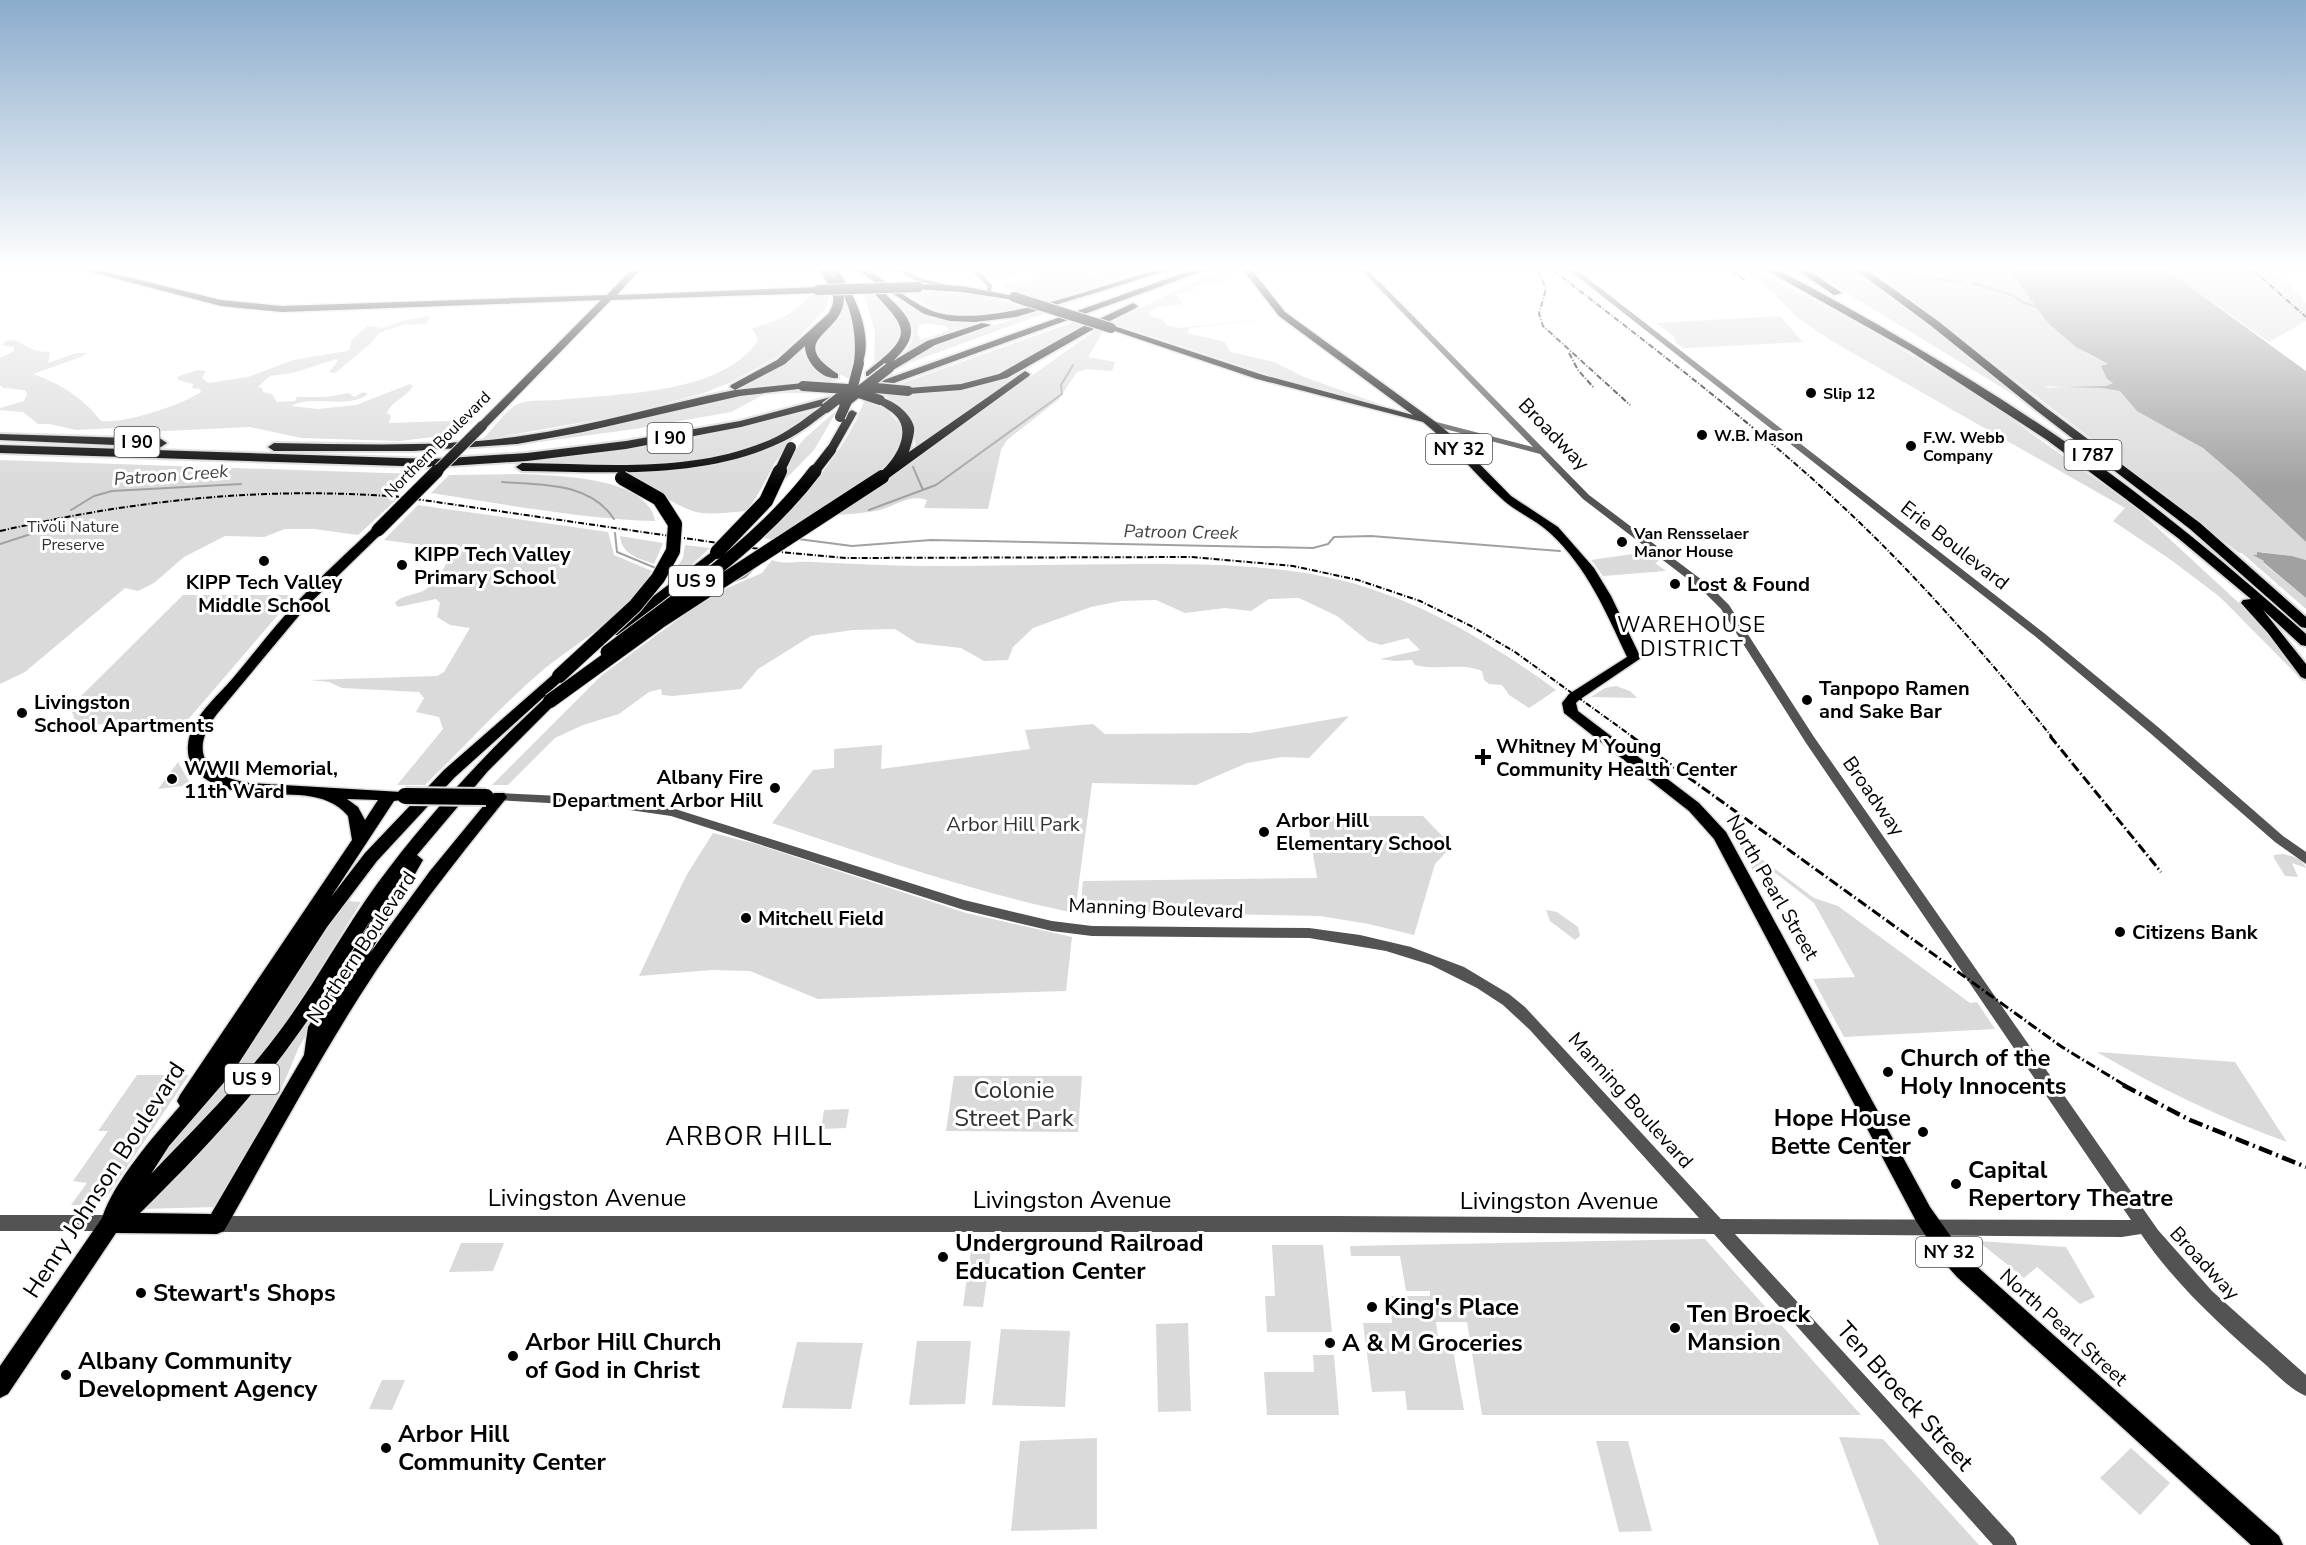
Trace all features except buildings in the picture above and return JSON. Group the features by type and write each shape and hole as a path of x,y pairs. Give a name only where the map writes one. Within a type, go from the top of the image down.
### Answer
{"highway":[{"path":"638,417 716,394 752,379 787,358 804,342"},
{"path":"812,342 810,351 816,364 834,376 871,388 908,391 950,389 995,379 1022,367 1064,342"},
{"path":"113,453 156,458 372,467 665,466 721,459 778,440 796,430 899,352 907,342"},
{"path":"717,552 766,501 791,447 803,434 889,368 934,342"},
{"name":"I 90","path":"0,437 395,453 470,452 597,440 710,421 806,398 879,376 974,342"},
{"name":"I 90","path":"0,449 433,463 527,458 661,439 763,419 867,390 1001,342"},
{"path":"550,701 665,618 882,477 1068,342"},
{"name":"I 787","path":"1901,342 2069,449 2176,530 2259,599 2306,642"},
{"name":"I 787","path":"1916,342 2054,428 2128,480 2251,575 2306,624"},
{"path":"1958,342 2051,417 2230,554 2251,575"},
{"path":"274,447 475,446 554,435 751,390 803,386 847,389 880,400 901,414 909,431 902,456 882,477"},
{"path":"548,467 582,470 622,478 646,490 667,509 675,533 672,553 662,575 645,597 559,676"},
{"path":"2176,530 2212,569 2264,619 2306,674"}],"main road":[{"name":"Northern Boulevard","path":"319,791 249,789 215,780 204,772 195,747 200,729 313,593 565,342"},
{"name":"US 9","path":"163,1140 226,1066 321,922 371,857 449,774 559,676 717,552 769,507 825,449 864,362 861,342"},
{"name":"US 9","path":"111,1223 134,1206 260,1070 299,1019 386,884 444,811 495,754 591,664 749,537 795,493 852,413 861,391 869,342"},
{"path":"1154,342 1260,377 1429,422"},
{"name":"North Pearl Street","path":"1320,342 1429,422 1507,498 1554,530 1588,568 1605,596 1634,658 1574,697 1569,703 1570,711 1583,724 1694,807 1720,836 1931,1226 1965,1270 2270,1545"},
{"path":"319,791 397,796 493,797"},
{"path":"319,791 346,804 356,813 360,822 359,839"},
{"path":"359,839 397,796"},
{"name":"Northern Boulevard","path":"217,1224 313,1060 381,950 493,797"},
{"path":"313,1060 313,1042 317,1027 444,811"},
{"name":"Henry Johnson Boulevard","path":"0,1386 111,1223 116,1207 163,1140 359,839"},
{"name":"Livingston Avenue","path":"111,1223 217,1224"}],"street":[{"name":"Broadway","path":"1434,342 1593,504 1706,588 1725,607 1844,791 2145,1226 2177,1268 2226,1317 2306,1387"},
{"name":"Erie Boulevard","path":"1664,342 2040,635 2279,839 2306,859"},
{"path":"1429,422 1542,453"},
{"name":"Manning Boulevard","path":"493,797 602,802 672,812 964,905 1052,926 1092,931 1309,933 1362,939 1427,957 1504,998 1535,1026 1718,1227"},
{"name":"Livingston Avenue","path":"0,1223 111,1223"},
{"name":"Livingston Avenue","path":"217,1224 1336,1224 2122,1229 2145,1226"},
{"name":"Ten Broeck Street","path":"1718,1227 2007,1545"}],"green space":[{"path":"6,342 17,342 34,350 50,352 48,363 76,353 87,353 33,374 70,392 101,421 124,420 192,397 201,392 200,389 192,388 193,384 178,380 177,377 197,370 206,371 202,378 208,383 248,377 293,360 350,349 351,342 372,342 335,373 329,372 338,361 336,359 293,373 270,376 258,387 262,388 263,392 272,394 277,402 295,401 297,397 326,397 349,393 354,397 363,392 368,394 350,401 310,401 291,406 318,409 356,405 410,384 413,386 411,389 388,410 387,413 391,416 389,423 476,420 433,437 400,441 301,438 250,427 143,432 136,427 76,430 50,424 38,424 23,412 0,410 0,408 24,401 27,394 25,390 3,388 0,385 0,358 14,351 14,347 2,345"},
{"path":"756,342 793,342 775,358 729,383 704,393 618,416 482,440 509,410 522,402 668,388 720,372 742,358"},
{"path":"820,342 855,342 850,379 829,368 820,358 818,349"},
{"path":"875,342 901,342 892,355 874,368"},
{"path":"911,342 928,342 905,353"},
{"path":"966,342 895,368 937,343"},
{"path":"1017,342 1059,342 1027,361 979,381 928,387 889,388"},
{"path":"1079,342 1097,342 1088,357 1115,362 1112,371 1087,369 1077,372 1058,400 1007,440 1001,450 988,509 924,508 927,500 914,498 876,511 837,515"},
{"path":"1169,342 1225,342 1230,352 1274,362 1304,377 1385,406 1281,379"},
{"path":"1676,342 1801,342 1684,348"},
{"path":"1834,342 1890,342 1980,397 2135,507 2241,605 2274,640 2306,684 2220,597 2113,521 2125,508"},
{"path":"1927,342 1951,342 1985,367 2024,401"},
{"path":"1966,342 2072,342 2086,353 2109,365 2102,366 2107,379 2113,383 2106,386 2045,386 2121,391 2132,403 2203,448 2306,542 2306,560 2261,552 2262,560 2265,562 2263,563 2306,598 2306,609 2242,553 2239,553"},
{"path":"802,350 814,368 830,379 843,384 788,383 725,393 769,373"},
{"path":"1022,373 915,450 914,429 907,413 895,401 875,393 952,392 973,389"},
{"path":"797,389 823,390 806,393 767,393 731,412 635,429 508,446 593,431 749,394"},
{"path":"865,399 887,410 902,427 896,450 884,469 772,540 762,537 793,506 834,456 857,419"},
{"path":"821,409 784,435 754,448 722,456 654,465 517,465 687,440"},
{"path":"838,409 814,450 778,487 792,454 804,439"},
{"path":"796,436 774,464 746,511 712,513 693,511 667,499 626,474 626,471 713,463 754,453"},
{"name":"Tivoli Nature Preserve","path":"0,460 415,474 395,501 358,535 314,529 285,529 264,537 225,536 184,557 154,583 138,591 125,588 25,672 0,684"},
{"path":"525,474 580,478 620,487 637,495 649,506 655,521 571,514 431,493 449,475"},
{"path":"418,505 608,532 614,555 652,571 642,587 617,614 529,682 425,785 397,785 443,729 439,717 416,712 424,698 419,692 342,688 329,682 310,680 437,676 444,672 470,628 450,625 437,617 440,603 436,599 398,607 395,603 401,598 430,587 451,555 414,544 384,540"},
{"path":"620,536 663,543 654,564 627,552"},
{"path":"685,545 710,548 683,573 675,570 683,558"},
{"path":"1647,552 1659,561 1655,563 1666,571 1603,576 1591,560"},
{"path":"772,560 787,563 922,566 1195,564 1292,571 1370,588 1426,611 1480,639 1556,690 1529,708 1509,695 1502,685 1489,684 1484,680 1482,671 1474,668 1423,667 1415,665 1412,660 1380,659 1420,650 1408,638 1381,645 1368,641 1337,616 1299,598 1269,599 1251,611 1225,608 1185,613 1156,600 1121,601 1091,607 1033,628 1013,647 1008,660 984,661 961,648 917,643 895,629 853,630 811,636 758,669 741,689 673,696 662,695 661,689 649,692 619,714 583,725 555,738 508,785 492,785 602,675 691,610 725,589 762,573"},
{"path":"183,595 295,595 186,722 77,725 70,707"},
{"path":"1616,686 1630,691 1637,698 1591,697 1605,688"},
{"name":"Arbor Hill Park","path":"1349,716 1309,758 1282,757 1247,763 1196,785 1092,783 1075,913 960,884 772,823 813,770 834,768 834,749 882,745 881,769 1030,749 1025,730 1093,724 1105,734 1251,733"},
{"path":"178,762 191,785 158,789"},
{"path":"1332,816 1423,816 1452,846 1435,864 1414,935 1369,924 1320,916 1080,911 1083,881 1317,878 1308,824"},
{"path":"713,833 756,844 966,913 1072,937 1066,991 818,999 750,971 712,970 639,976 686,876"},
{"path":"397,836 349,901 361,902 283,1029 262,1057 127,1203 336,910"},
{"path":"1736,840 1814,898 1838,906 1970,1003 1977,1002 1995,1029 1844,1037 1813,979 1855,977 1814,903 1774,872 1755,874"},
{"path":"2283,854 2297,858 2305,865 2306,868 2292,863 2298,877 2285,876 2274,858 2274,855"},
{"path":"1546,910 1557,912 1578,927 1580,936 1575,940 1550,921"},
{"path":"312,1018 316,1018 299,1047 268,1121 216,1207 139,1209 250,1091"},
{"path":"2097,1052 2235,1062 2287,1142 2190,1102"},
{"path":"137,1075 189,1075 106,1198 94,1205 71,1205 87,1183 73,1181 108,1131 98,1131"},
{"name":"Colonie Street Park","path":"954,1076 1082,1076 1078,1132 946,1131"},
{"path":"849,1109 846,1128 821,1129 824,1110"},
{"name":"Ten Broeck Mansion","path":"1705,1239 1861,1415 1482,1415 1467,1322 1436,1322 1440,1350 1453,1350 1464,1410 1407,1410 1405,1391 1372,1392 1363,1323 1392,1323 1389,1296 1430,1296 1430,1291 1406,1291 1400,1256 1351,1256 1350,1246"},
{"path":"1978,1241 2066,1247 2095,1297 2080,1304 2037,1267 2024,1278"},
{"path":"461,1243 504,1243 493,1271 449,1272"},
{"path":"972,1243 992,1244 983,1307 963,1306"},
{"path":"1272,1245 1323,1245 1332,1332 1267,1332 1265,1296 1275,1296"},
{"path":"1188,1323 1191,1411 1158,1412 1156,1324"},
{"path":"1001,1329 1070,1331 1065,1407 992,1405"},
{"path":"917,1341 971,1341 965,1404 909,1405"},
{"path":"797,1342 863,1343 851,1409 782,1408"},
{"path":"1313,1355 1334,1355 1339,1415 1267,1415 1264,1372 1314,1372"},
{"path":"382,1380 405,1380 392,1410 369,1409"},
{"path":"1839,1437 1883,1439 1979,1545 1879,1545"},
{"path":"1097,1438 1097,1529 1011,1531 1020,1441"},
{"path":"1596,1441 1628,1441 1652,1531 1619,1532"},
{"path":"2131,1448 2170,1483 2140,1515 2100,1478"}],"shaded area":[{"path":"2070,342 2266,342 2306,371 2306,542 2203,448 2137,411 2120,391 2101,388 2042,387 2106,386 2113,383 2107,379 2101,366 2108,364"},
{"path":"2257,552 2306,560 2306,598 2264,561 2253,555 2257,555"}],"waterway":[{"path":"923,490 936,485 1062,394 1061,385 1073,365"},
{"path":"913,467 923,490"},
{"name":"Patroon Creek","path":"502,482 549,485 579,492 604,507 614,519"},
{"name":"Patroon Creek","path":"71,510 94,496 112,491 241,484"},
{"path":"869,510 923,490"},
{"name":"Patroon Creek","path":"0,544 34,533 54,523"},
{"name":"Patroon Creek","path":"615,533 617,552 658,569"},
{"name":"Patroon Creek","path":"798,539 852,546 931,540 1313,548 1328,544 1334,537 1371,536 1560,551"},
{"name":"Patroon Creek","path":"732,582 745,577 755,567"},
{"name":"Patroon Creek","path":"667,572 696,580"}],"railway":[{"path":"1561,342 1630,405"},
{"path":"1646,342 1785,455 1858,521 1958,626 2052,737"},
{"path":"1569,353 1578,370 1594,388"},
{"path":"0,531 100,511 200,498 300,493 350,494 402,497 780,552 846,558 1192,557 1293,566 1358,580 1420,601 1471,626 1515,652 1633,737"},
{"path":"1631,736 2062,1047 2126,1086"},
{"path":"2050,736 2161,872"},
{"path":"2123,1085 2190,1120 2306,1167"}],"place":[{"name":"Slip 12","path":"1811,393"},
{"name":"W.B. Mason","path":"1702,435"},
{"name":"F.W. Webb Company","path":"1911,446"},
{"name":"Van Rensselaer Manor House","path":"1622,542"},
{"name":"KIPP Tech Valley Middle School","path":"264,561"},
{"name":"KIPP Tech Valley Primary School","path":"402,565"},
{"name":"Lost & Found","path":"1675,584"},
{"name":"Tanpopo Ramen and Sake Bar","path":"1807,700"},
{"name":"Livingston School Apartments","path":"22,713"},
{"name":"Whitney M Young Community Health Center","path":"1483,757"},
{"name":"WWII Memorial, 11th Ward","path":"172,779"},
{"name":"Albany Fire Department Arbor Hill","path":"775,788"},
{"name":"Arbor Hill Elementary School","path":"1264,832"},
{"name":"Mitchell Field","path":"746,918"},
{"name":"Citizens Bank","path":"2120,932"},
{"name":"Church of the Holy Innocents","path":"1888,1072"},
{"name":"Hope House Bette Center","path":"1923,1132"},
{"name":"Capital Repertory Theatre","path":"1956,1184"},
{"name":"Underground Railroad Education Center","path":"943,1257"},
{"name":"Stewart's Shops","path":"141,1293"},
{"name":"King's Place","path":"1372,1307"},
{"name":"Ten Broeck Mansion","path":"1675,1328"},
{"name":"A & M Groceries","path":"1330,1343"},
{"name":"Arbor Hill Church of God in Christ","path":"513,1356"},
{"name":"Albany Community Development Agency","path":"66,1375"},
{"name":"Arbor Hill Community Center","path":"386,1448"}],"district":[{"name":"WAREHOUSE DISTRICT","path":"1692,637"},
{"name":"ARBOR HILL","path":"749,1136"}]}
